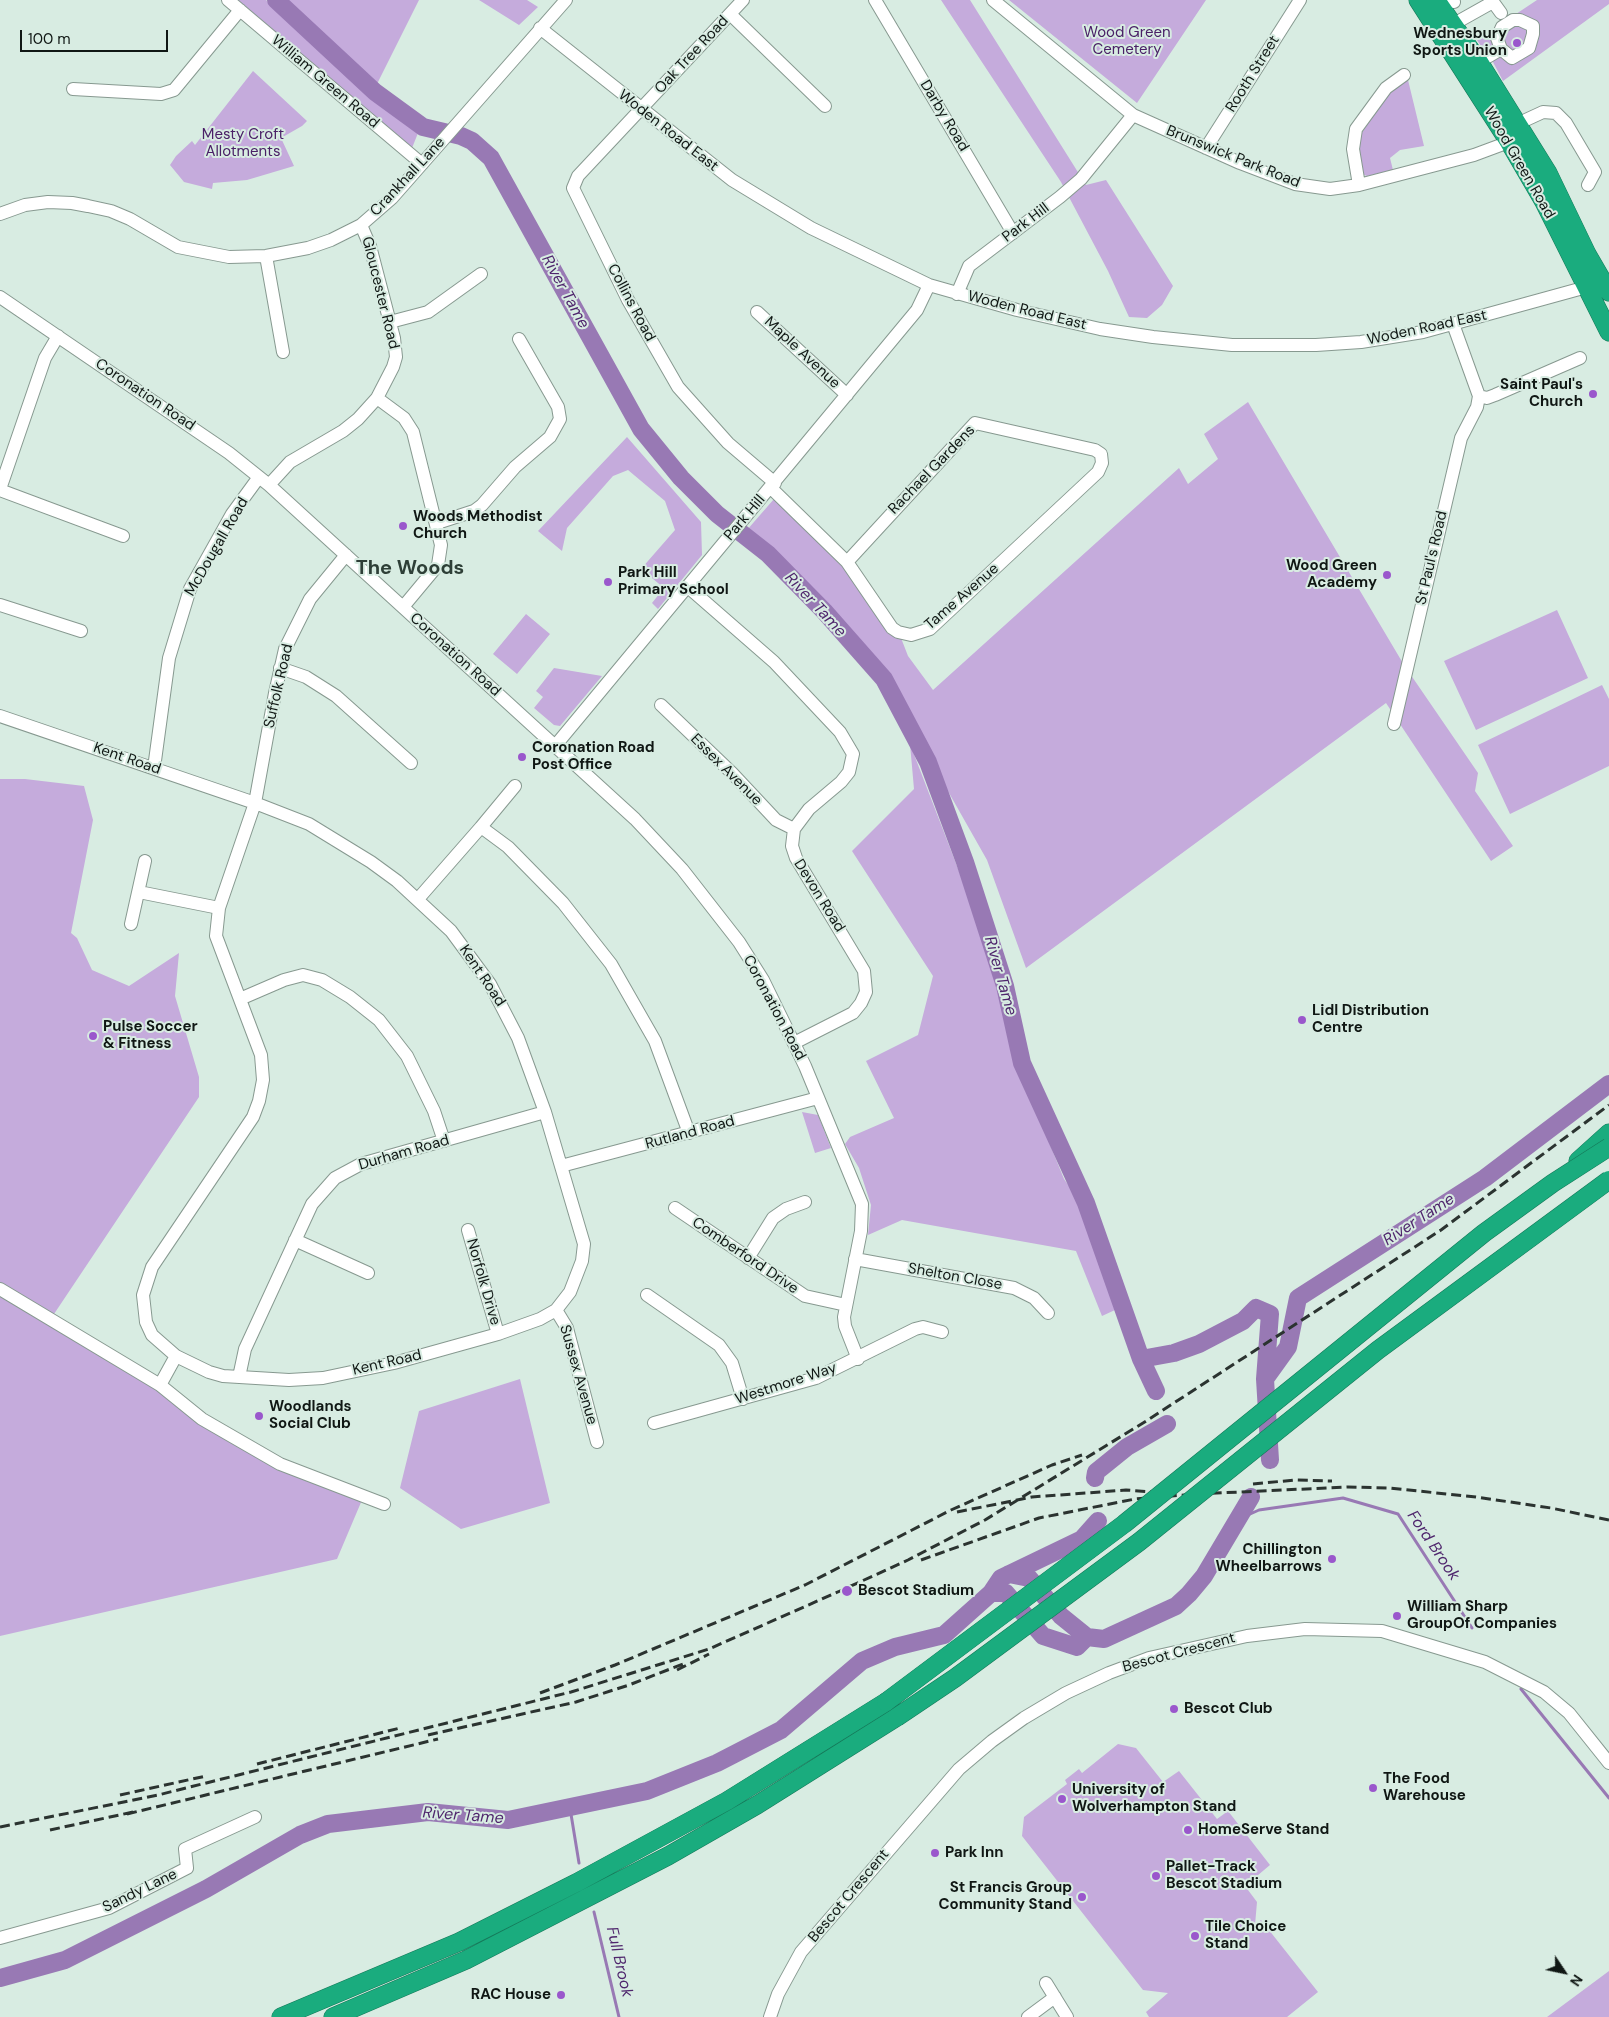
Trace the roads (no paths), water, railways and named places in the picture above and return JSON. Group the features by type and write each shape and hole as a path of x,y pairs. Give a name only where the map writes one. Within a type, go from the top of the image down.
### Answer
{"highway":[{"name":"Wood Green Road","path":"1418,0 1509,142 1544,202 1609,332"},
{"name":"Wood Green Road","path":"1436,0 1479,62 1548,173 1587,254 1607,284"},
{"path":"1553,1183 1609,1133"},
{"path":"281,2017 459,1942 576,1883 728,1801 886,1702 1124,1524 1484,1233 1553,1183 1609,1147"},
{"path":"333,2017 466,1960 668,1856 757,1805 896,1717 955,1678 1139,1542 1378,1350 1609,1180"},
{"path":"1580,1202 1609,1190"}],"street":[{"name":"William Green Road","path":"228,0 422,164"},
{"name":"Crankhall Lane","path":"0,214 25,205 72,203 111,211 169,242 194,251 228,257 266,256 308,248 361,225 392,198 566,0"},
{"name":"Oak Tree Road","path":"641,110 743,0"},
{"name":"Darby Road","path":"875,0 1013,233"},
{"name":"Brunswick Park Road","path":"993,0 1133,115 1206,148 1304,186 1330,189 1358,185 1474,155 1509,142"},
{"name":"Rooth Street","path":"1206,148 1300,0"},
{"path":"1452,25 1493,1 1501,13"},
{"path":"73,90 161,94 174,90 240,10"},
{"path":"730,14 826,106"},
{"name":"Woden Road East","path":"540,28 641,110 732,180 811,228 930,285 957,294 1100,329 1145,336 1232,345 1316,345 1361,342 1454,324 1607,284"},
{"path":"1479,62 1501,49"},
{"path":"1358,185 1353,149 1356,129 1386,88 1404,75"},
{"name":"Collins Road","path":"641,110 578,176 573,188 628,300 678,387 728,443 772,485"},
{"path":"1517,124 1543,112 1556,114 1566,123 1601,172 1588,185"},
{"name":"Park Hill","path":"957,294 969,266 1060,197 1081,178 1133,115"},
{"name":"Gloucester Road","path":"264,481 290,462 343,431 358,419 377,398 389,378 396,357 390,322 370,246 361,225"},
{"path":"266,256 283,352"},
{"path":"390,322 428,312 481,274"},
{"name":"Park Hill","path":"555,746 847,395 916,310 930,285"},
{"name":"Coronation Road","path":"0,297 229,453 264,481 649,833 694,883 754,965 794,1043 862,1204 863,1220 846,1305 845,1326 858,1359"},
{"name":"Maple Avenue","path":"757,312 847,395"},
{"path":"1454,324 1479,396 1487,398 1495,395 1580,358"},
{"path":"58,336 45,358 0,490 123,536"},
{"path":"437,523 474,511 482,505 515,467 550,437 560,419 558,407 519,338"},
{"name":"St Paul's Road","path":"1394,724 1461,438 1477,407 1479,396"},
{"path":"377,398 404,418 413,432 441,545 438,565 403,607"},
{"name":"Rachael Gardens","path":"846,562 976,423 1095,450"},
{"name":"Tame Avenue","path":"772,485 846,562 892,628 898,632 911,635 930,629 1098,472 1102,463 1101,454 1095,450"},
{"name":"McDougall Road","path":"154,768 169,658 190,589 232,514 264,481"},
{"name":"Suffolk Road","path":"255,803 285,649 302,613 325,579 346,555"},
{"path":"688,587 774,662 840,732 850,746 853,754 849,772 841,782 809,809 794,829"},
{"path":"0,605 81,630"},
{"path":"280,668 306,677 336,696 411,763"},
{"name":"Essex Avenue","path":"661,706 732,773 776,820 794,829"},
{"name":"Kent Road","path":"0,716 255,803 309,824 371,862 418,899 451,931 490,984 518,1038 545,1112 584,1244 582,1261 570,1292 556,1310 540,1320 498,1334 394,1363 323,1378 289,1380 239,1377 209,1372 176,1356 152,1335 146,1322 143,1295 148,1277 159,1255 253,1116 259,1101 263,1080 261,1055 216,936 219,908 255,803"},
{"path":"418,899 515,786"},
{"path":"480,827 508,847 544,881 580,922 611,964 655,1040 688,1133"},
{"name":"Devon Road","path":"794,829 792,851 860,963 866,985 864,997 853,1013 794,1043"},
{"path":"131,924 145,860"},
{"path":"139,892 219,908"},
{"path":"240,999 284,980 303,975 322,980 350,997 378,1020 407,1056 434,1111 444,1141"},
{"name":"Rutland Road","path":"561,1166 818,1098"},
{"name":"Durham Road","path":"239,1377 245,1349 312,1204 335,1178 361,1164 545,1112"},
{"path":"748,1258 773,1218 786,1209 805,1202"},
{"name":"Comberford Drive","path":"675,1208 805,1296 846,1305"},
{"name":"Norfolk Drive","path":"468,1230 498,1334"},
{"path":"295,1240 368,1273"},
{"name":"Shelton Close","path":"855,1259 1014,1288 1034,1298 1048,1313"},
{"path":"0,1289 160,1385 227,1435 280,1464 384,1504"},
{"path":"647,1295 719,1345 732,1362 743,1399"},
{"name":"Sussex Avenue","path":"556,1310 567,1328 597,1442"},
{"name":"Westmore Way","path":"654,1424 816,1378 858,1359 915,1329 923,1328 942,1332"},
{"path":"160,1385 176,1356"},
{"name":"Bescot Crescent","path":"770,2017 778,1994 801,1952 881,1857 959,1769 1018,1722 1066,1693 1109,1673 1149,1658 1247,1636 1305,1629 1382,1631 1485,1662 1544,1692 1569,1713 1609,1763"},
{"name":"Sandy Lane","path":"0,1938 108,1908 187,1868 185,1849 255,1817"},
{"path":"1046,1983 1067,2017"},
{"path":"1028,2017 1055,1997"}],"waterway":[{"name":"River Tame","path":"276,0 375,92 423,127 461,136 472,141 491,158 641,429 681,478 717,514 768,554 824,611 884,679 928,762 965,862 1005,986 1022,1063 1086,1203 1141,1359 1156,1391"},
{"name":"River Tame","path":"1265,1379 1288,1347 1298,1298 1485,1178 1609,1084"},
{"name":"River Tame","path":"1141,1359 1174,1353 1199,1344 1243,1321 1256,1308 1270,1314 1265,1379 1270,1460"},
{"name":"River Tame","path":"1095,1478 1096,1472 1127,1447 1167,1424"},
{"name":"River Tame","path":"991,1593 1006,1593 1043,1636 1077,1647 1087,1637 1104,1639 1176,1606 1189,1594 1204,1576 1251,1497"},
{"name":"Ford Brook","path":"1239,1519 1259,1510 1343,1498 1398,1514 1472,1628"},
{"name":"Full Brook","path":"0,1978 65,1960 206,1889 300,1835 328,1824 428,1812 508,1820 647,1791 717,1763 781,1730 862,1661 895,1647 944,1635 991,1593 1001,1578 1082,1539 1098,1521"},
{"name":"River Tame","path":"1009,1574 1029,1578 1061,1616 1087,1637"},
{"name":"Ford Brook","path":"1521,1689 1609,1798"},
{"name":"Full Brook","path":"570,1808 579,1863"},
{"name":"Full Brook","path":"594,1912 619,2017"}],"railway":[{"path":"0,1827 158,1795 571,1692 709,1649 840,1591 908,1560 985,1520 1143,1423 1441,1230 1609,1105"},
{"path":"540,1693 615,1665 805,1585 951,1510 1052,1465 1082,1455"},
{"path":"1253,1484 1295,1480 1332,1481"},
{"path":"921,1560 1039,1518 1135,1499 1196,1494 1348,1487 1389,1488 1476,1497 1551,1508 1609,1520"},
{"path":"957,1512 1032,1497 1126,1490 1153,1492"},
{"path":"677,1670 709,1654"},
{"path":"428,1735 576,1702 629,1685 683,1664"},
{"path":"257,1764 400,1728"},
{"path":"127,1814 438,1739"},
{"path":"120,1795 206,1776"},
{"path":"50,1830 133,1812"}],"place":[{"name":"Wednesbury Sports Union","path":"1517,43"},
{"name":"Saint Paul's Church","path":"1593,394"},
{"name":"Woods Methodist Church","path":"403,526"},
{"name":"Wood Green Academy","path":"1387,575"},
{"name":"Park Hill Primary School","path":"608,582"},
{"name":"Coronation Road Post Office","path":"522,757"},
{"name":"Lidl Distribution Centre","path":"1302,1020"},
{"name":"Pulse Soccer & Fitness","path":"93,1036"},
{"name":"Woodlands Social Club","path":"259,1416"},
{"name":"Chillington Wheelbarrows","path":"1332,1559"},
{"name":"Bescot Stadium","path":"847,1591"},
{"name":"William Sharp GroupOf Companies","path":"1397,1616"},
{"name":"Bescot Club","path":"1174,1709"},
{"name":"The Food Warehouse","path":"1373,1788"},
{"name":"University of Wolverhampton Stand","path":"1062,1799"},
{"name":"HomeServe Stand","path":"1188,1830"},
{"name":"Park Inn","path":"935,1853"},
{"name":"Pallet-Track Bescot Stadium","path":"1156,1876"},
{"name":"St Francis Group Community Stand","path":"1082,1897"},
{"name":"Tile Choice Stand","path":"1195,1936"},
{"name":"RAC House","path":"561,1995"}],"district":[{"name":"The Woods","path":"410,569"}],"park label":[{"name":"Wood Green Cemetery","path":"1127,42"},
{"name":"Mesty Croft Allotments","path":"243,144"}]}
